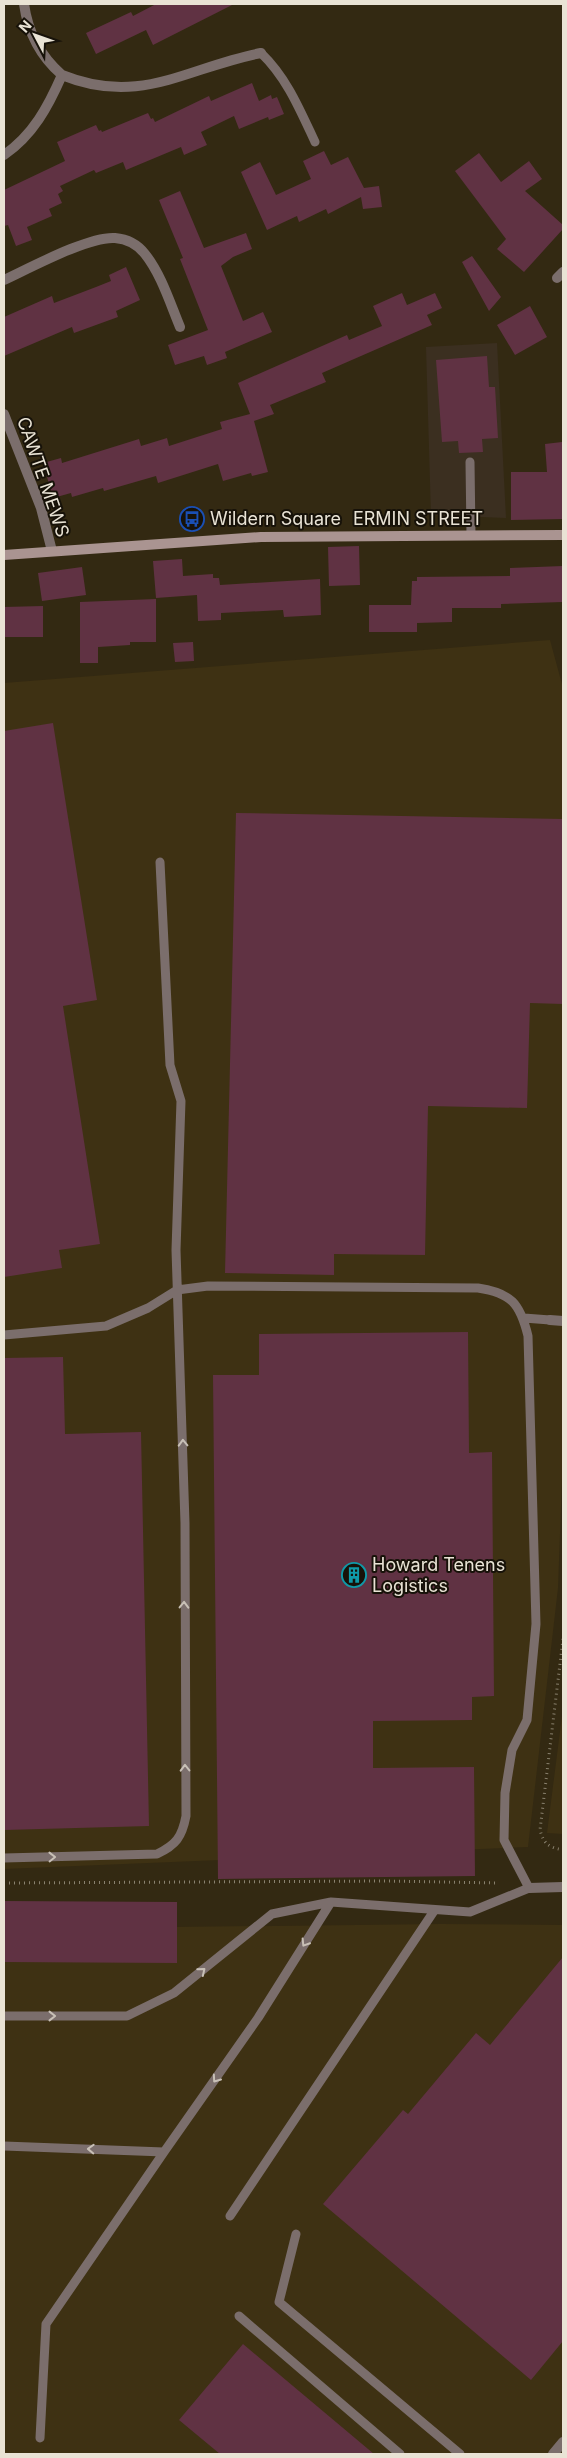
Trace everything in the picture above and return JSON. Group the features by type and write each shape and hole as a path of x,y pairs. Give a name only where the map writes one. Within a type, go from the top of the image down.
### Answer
{"main road":[{"name":"ERMIN STREET","path":"4,554 261,537 563,535"}],"street":[{"path":"24,4 32,35 50,64 62,76 92,84 142,88 175,79 219,62 261,53"},
{"path":"4,155 26,137 40,120 62,76"},
{"path":"4,280 94,241 116,238 137,246 148,258 180,327"},
{"name":"CAWTE MEWS","path":"4,414 41,508 52,551"},
{"path":"550,1320 563,1321"},
{"path":"530,1888 563,1887"},
{"path":"553,2454 563,2442"}],"lane":[{"path":"261,53 281,75 291,91 314,142"},
{"path":"470,462 472,535"},
{"path":"4,1858 157,1854 177,1842 183,1832 186,1816 185,1523 176,1250 181,1101 170,1065 160,862"},
{"path":"4,1335 106,1326 148,1308 177,1290 208,1286 478,1288 498,1291 510,1299 524,1318 530,1356 536,1624 527,1720 512,1750 506,1784 504,1840 530,1888 470,1912 434,1911 331,1902 272,1914 174,1993 127,2016 4,2016"},
{"path":"524,1318 550,1320"},
{"path":"40,2438 46,2324 258,2018 331,1902"},
{"path":"230,2216 434,1911"},
{"path":"4,2146 164,2152"},
{"path":"296,2234 279,2302 460,2454"},
{"path":"239,2316 400,2454"}],"path":[{"path":"563,1639 540,1830 543,1841 550,1848 563,1850"},
{"path":"4,1883 475,1881 530,1888"}],"shaded area":[{"path":"497,343 506,518 431,515 426,347"},
{"path":"550,640 563,688 563,1452 558,1588 528,1847 4,1869 4,683"},
{"path":"563,1708 563,1834 547,1833"},
{"path":"441,1924 563,1925 563,2454 4,2454 4,1929"}],"building":[{"path":"156,4 234,4 153,45 146,30 96,54 86,33 131,12 133,16"},
{"path":"252,83 259,101 271,95 272,99 277,97 284,114 269,120 268,117 239,129 234,116 201,132 207,145 184,155 181,147 126,170 123,162 96,173 94,170 60,186 63,191 58,194 62,203 49,209 52,216 27,227 32,240 16,246 8,225 4,226 4,190 65,161 57,142 96,125 99,131 101,130 102,132 148,113 155,122 209,96 211,101"},
{"path":"324,151 331,165 348,157 364,188 379,186 382,207 363,209 361,197 328,214 326,209 299,222 297,216 267,230 241,172 260,162 276,195 311,179 303,161"},
{"path":"479,153 501,182 529,161 542,179 525,191 563,225 563,229 524,272 497,249 506,239 455,171"},
{"path":"180,191 204,248 246,233 252,249 233,257 221,266 243,321 263,312 272,332 225,352 227,358 207,365 204,356 175,365 168,345 208,330 180,259 183,258 159,200"},
{"path":"472,256 501,297 489,311 462,262"},
{"path":"126,267 140,300 116,311 118,317 74,333 72,327 4,356 4,317 52,296 54,303 111,281 109,275"},
{"path":"402,293 407,305 435,293 442,308 427,315 432,325 322,373 326,382 270,405 274,414 254,421 268,472 252,476 251,473 223,481 218,464 158,483 156,476 104,491 103,488 72,497 71,493 53,498 43,463 61,458 62,463 139,439 141,446 167,438 169,446 222,429 220,422 250,414 238,383 347,335 349,340 382,326 373,306"},
{"path":"530,306 547,337 515,355 497,325"},
{"path":"487,356 489,387 495,387 498,438 482,439 483,452 459,453 458,441 442,442 436,360"},
{"path":"562,442 563,519 511,520 511,472 547,472 545,444"},
{"path":"359,546 360,585 329,586 328,547"},
{"path":"182,559 183,576 213,574 213,578 219,578 220,585 320,579 321,615 284,617 283,610 221,613 221,620 198,621 197,595 156,598 153,561"},
{"path":"563,566 563,602 501,604 501,608 452,608 452,622 417,623 417,632 369,632 369,605 411,605 412,581 417,581 417,577 510,576 510,568"},
{"path":"82,567 86,595 42,601 38,573"},
{"path":"156,599 156,642 130,642 130,645 98,647 98,663 80,663 80,602"},
{"path":"43,606 43,637 4,637 4,607"},
{"path":"193,642 194,661 175,662 173,643"},
{"path":"53,723 97,1000 63,1006 100,1244 59,1250 62,1268 4,1277 4,731"},
{"path":"236,813 563,819 563,1004 530,1003 527,1108 428,1106 425,1255 334,1254 334,1275 225,1273"},
{"name":"Howard Tenens Logistics","path":"468,1332 469,1453 492,1452 494,1696 472,1697 472,1720 373,1721 373,1768 474,1767 475,1876 218,1879 213,1375 259,1375 259,1334"},
{"path":"63,1357 65,1434 141,1432 149,1826 4,1830 4,1358"},
{"path":"4,1901 177,1902 177,1963 4,1962"},
{"path":"563,1957 563,2341 531,2380 323,2204 403,2110 408,2114 476,2033 490,2045"},
{"path":"243,2344 374,2454 220,2454 179,2420"}],"place":[{"name":"Wildern Square","path":"192,519"},
{"name":"Howard Tenens Logistics","path":"354,1575"}]}
